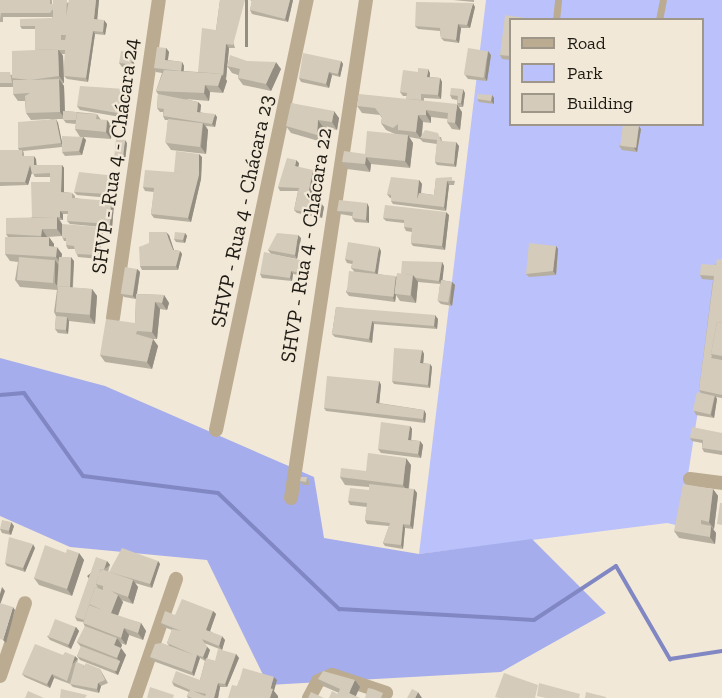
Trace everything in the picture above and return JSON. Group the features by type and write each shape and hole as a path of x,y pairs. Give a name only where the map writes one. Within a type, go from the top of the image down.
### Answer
{"street":[{"name":"SHVP - Rua 4 - Chácara 24","path":"113,318 159,0"},
{"name":"SHVP - Rua 4 - Chácara 23","path":"216,430 307,0"},
{"name":"SHVP - Rua 4 - Chácara 22","path":"291,498 366,0"},
{"path":"690,479 722,483"},
{"path":"135,698 176,579"},
{"path":"1,670 25,603"},
{"path":"309,698 318,681 332,675 386,693"}],"lane":[{"path":"555,18 558,0"},
{"path":"658,18 663,0"}],"green space":[{"path":"486,0 722,0 722,257 680,526 667,523 419,554"}],"shaded area":[{"path":"0,358 105,386 314,477 324,538 419,554 532,539 606,613 501,672 268,685 207,560 70,547 0,516"}],"building":[{"path":"0,0 50,0 50,4 53,4 53,0 67,0 66,16 69,0 96,0 94,19 104,20 103,32 93,31 86,78 64,76 65,50 35,50 35,26 20,26 20,19 53,18 53,9 50,13 1,13 0,19"},
{"path":"220,0 245,0 233,45 226,44 223,76 222,74 198,72 202,28 216,30"},
{"path":"252,0 290,0 285,19 250,10"},
{"path":"416,2 473,3 467,25 458,24 456,40 441,38 440,28 415,26"},
{"path":"505,15 526,18 509,18 509,56 500,55"},
{"path":"157,47 166,48 165,60 182,62 181,71 154,68"},
{"path":"468,48 488,51 484,78 464,75"},
{"path":"58,49 59,76 30,80 59,79 60,112 26,113 25,96 30,93 13,94 13,80 29,80 12,78 12,51"},
{"path":"121,51 133,53 131,65 119,63"},
{"path":"303,53 341,61 338,74 329,72 326,84 299,78"},
{"path":"230,55 247,61 276,62 266,84 238,78 240,69 227,66"},
{"path":"418,68 428,69 427,77 440,78 438,95 421,94 421,100 406,99 407,93 400,92 403,70 418,72"},
{"path":"164,70 222,74 218,86 205,85 204,93 156,91"},
{"path":"0,72 10,72 12,83 0,83"},
{"path":"80,86 125,89 123,114 77,106"},
{"path":"451,88 463,89 461,103 457,103 458,96 450,95"},
{"path":"158,94 198,102 197,112 215,114 212,124 163,116 164,109 157,108"},
{"path":"359,94 457,104 455,123 447,122 448,113 426,110 426,115 418,115 416,132 398,130 398,124 393,128 381,123 382,117 375,108 357,106"},
{"path":"477,94 492,95 491,101 477,99"},
{"path":"291,103 334,111 332,122 318,120 317,135 286,126"},
{"path":"63,111 77,112 76,120 63,120"},
{"path":"77,113 97,114 96,119 107,120 106,132 75,129"},
{"path":"56,119 61,143 18,148 18,122"},
{"path":"168,119 203,123 200,147 165,143"},
{"path":"623,126 639,126 636,148 620,146"},
{"path":"425,130 438,133 441,141 456,142 454,164 435,162 437,140 420,138"},
{"path":"367,131 408,135 405,161 366,157 365,164 342,162 344,151 365,154"},
{"path":"62,136 83,137 79,151 62,152"},
{"path":"116,139 125,140 123,157 114,156"},
{"path":"0,150 22,150 22,156 34,156 34,165 62,165 61,192 72,193 72,198 111,201 110,224 67,221 68,211 60,211 60,217 32,217 31,182 50,182 50,173 32,174 30,165 25,182 0,182"},
{"path":"176,151 199,154 199,175 188,218 151,214 154,188 143,187 145,170 187,173 174,172"},
{"path":"287,158 296,160 295,166 313,170 307,200 321,203 319,215 308,212 306,207 305,212 294,210 299,188 278,187"},
{"path":"79,172 116,176 115,187 108,186 107,194 74,192"},
{"path":"391,177 419,180 417,199 419,193 434,195 436,178 452,177 452,181 447,181 444,207 391,201 391,195 387,194"},
{"path":"339,200 367,203 366,220 352,218 353,212 337,211"},
{"path":"385,205 446,212 442,246 411,243 412,228 404,227 404,220 383,218"},
{"path":"57,217 57,229 42,229 41,236 6,234 6,218"},
{"path":"62,224 101,227 97,255 76,254 74,246 66,245 66,238 62,238"},
{"path":"149,232 166,232 173,250 180,251 176,266 140,266 139,247 149,243"},
{"path":"175,232 185,233 183,240 174,239"},
{"path":"277,233 298,235 295,255 268,250"},
{"path":"5,237 49,237 49,246 57,247 56,257 5,254"},
{"path":"348,242 379,247 375,272 351,268 353,261 345,259"},
{"path":"529,243 556,246 553,271 526,274"},
{"path":"264,252 309,262 307,274 291,271 290,278 260,274"},
{"path":"19,257 55,260 53,283 17,280"},
{"path":"59,257 71,257 70,287 58,286 57,288"},
{"path":"717,259 722,260 722,323 717,322 711,358 722,360 722,395 699,390 714,276 700,275 701,264 716,265"},
{"path":"402,261 442,262 439,281 401,274"},
{"path":"125,267 137,269 133,296 121,294"},
{"path":"349,271 396,276 394,297 347,292"},
{"path":"397,273 413,275 410,296 394,294"},
{"path":"441,280 452,282 448,303 437,301"},
{"path":"58,286 92,289 90,315 56,312"},
{"path":"136,294 164,295 162,303 155,302 152,332 137,331 136,334 153,339 147,362 100,355 106,319 135,323"},
{"path":"336,307 435,315 434,326 372,321 369,339 332,334"},
{"path":"56,316 67,317 66,330 55,329"},
{"path":"717,322 722,323 722,356 711,354"},
{"path":"394,348 422,350 420,363 430,364 428,385 392,381"},
{"path":"327,376 379,381 376,403 424,410 423,419 324,408"},
{"path":"697,392 715,396 710,415 693,411"},
{"path":"381,422 410,426 408,440 420,441 418,454 378,449"},
{"path":"692,427 722,433 722,451 702,448 703,440 690,438"},
{"path":"368,453 406,458 403,485 340,477 341,468 366,471"},
{"path":"301,477 307,477 306,482 300,481"},
{"path":"369,484 414,489 410,525 403,524 401,545 383,543 390,523 365,520 367,503 348,501 350,488 369,490"},
{"path":"683,484 713,489 709,522 701,520 701,524 711,526 710,537 674,531"},
{"path":"720,503 722,503 722,525 717,524"},
{"path":"2,520 11,522 9,531 0,529"},
{"path":"9,537 33,544 23,568 5,563"},
{"path":"45,545 66,553 67,549 79,553 67,589 34,578"},
{"path":"122,548 158,561 150,584 109,572"},
{"path":"96,557 107,561 104,570 101,569 96,584 98,588 95,587 84,620 75,617"},
{"path":"101,569 133,580 128,597 111,591 118,595 111,613 141,623 138,633 124,628 121,638 83,623 89,605 102,610 89,604 95,587 103,590 103,586 96,584"},
{"path":"182,599 213,611 206,630 222,636 219,646 202,639 207,647 203,657 197,655 192,672 150,657 155,644 162,643 194,655 167,643 172,629 181,631 161,623 165,611 175,615"},
{"path":"0,603 13,607 3,640 0,639"},
{"path":"55,619 76,627 69,645 48,637"},
{"path":"85,626 117,638 114,645 121,648 117,658 77,642"},
{"path":"35,644 63,655 65,652 75,656 67,681 52,674 47,684 22,674"},
{"path":"81,646 120,661 116,671 77,656"},
{"path":"218,649 236,654 225,684 218,683 214,698 192,698 187,696 190,690 172,682 176,671 200,680 206,658 215,661"},
{"path":"76,662 84,665 83,668 86,663 100,669 105,680 98,683 97,689 70,684"},
{"path":"243,668 274,677 270,689 239,680"},
{"path":"323,671 355,680 349,693 360,698 329,698 332,691 338,694 340,689 318,679"},
{"path":"504,673 538,685 535,698 495,697"},
{"path":"239,680 273,689 270,698 228,698 232,685 237,686"},
{"path":"539,683 580,694 579,698 537,696"},
{"path":"150,687 174,695 173,698 147,698"},
{"path":"368,688 383,693 381,698 365,698"},
{"path":"61,689 87,695 85,698 60,698"},
{"path":"412,689 418,692 415,698 407,698"},
{"path":"28,691 44,698 25,698"},
{"path":"311,692 324,698 308,698"},
{"path":"586,692 606,697 606,698 585,698"}],"waterway":[{"path":"0,395 24,393 83,476 218,493 339,609 534,620 616,566 670,659 722,651"}]}
